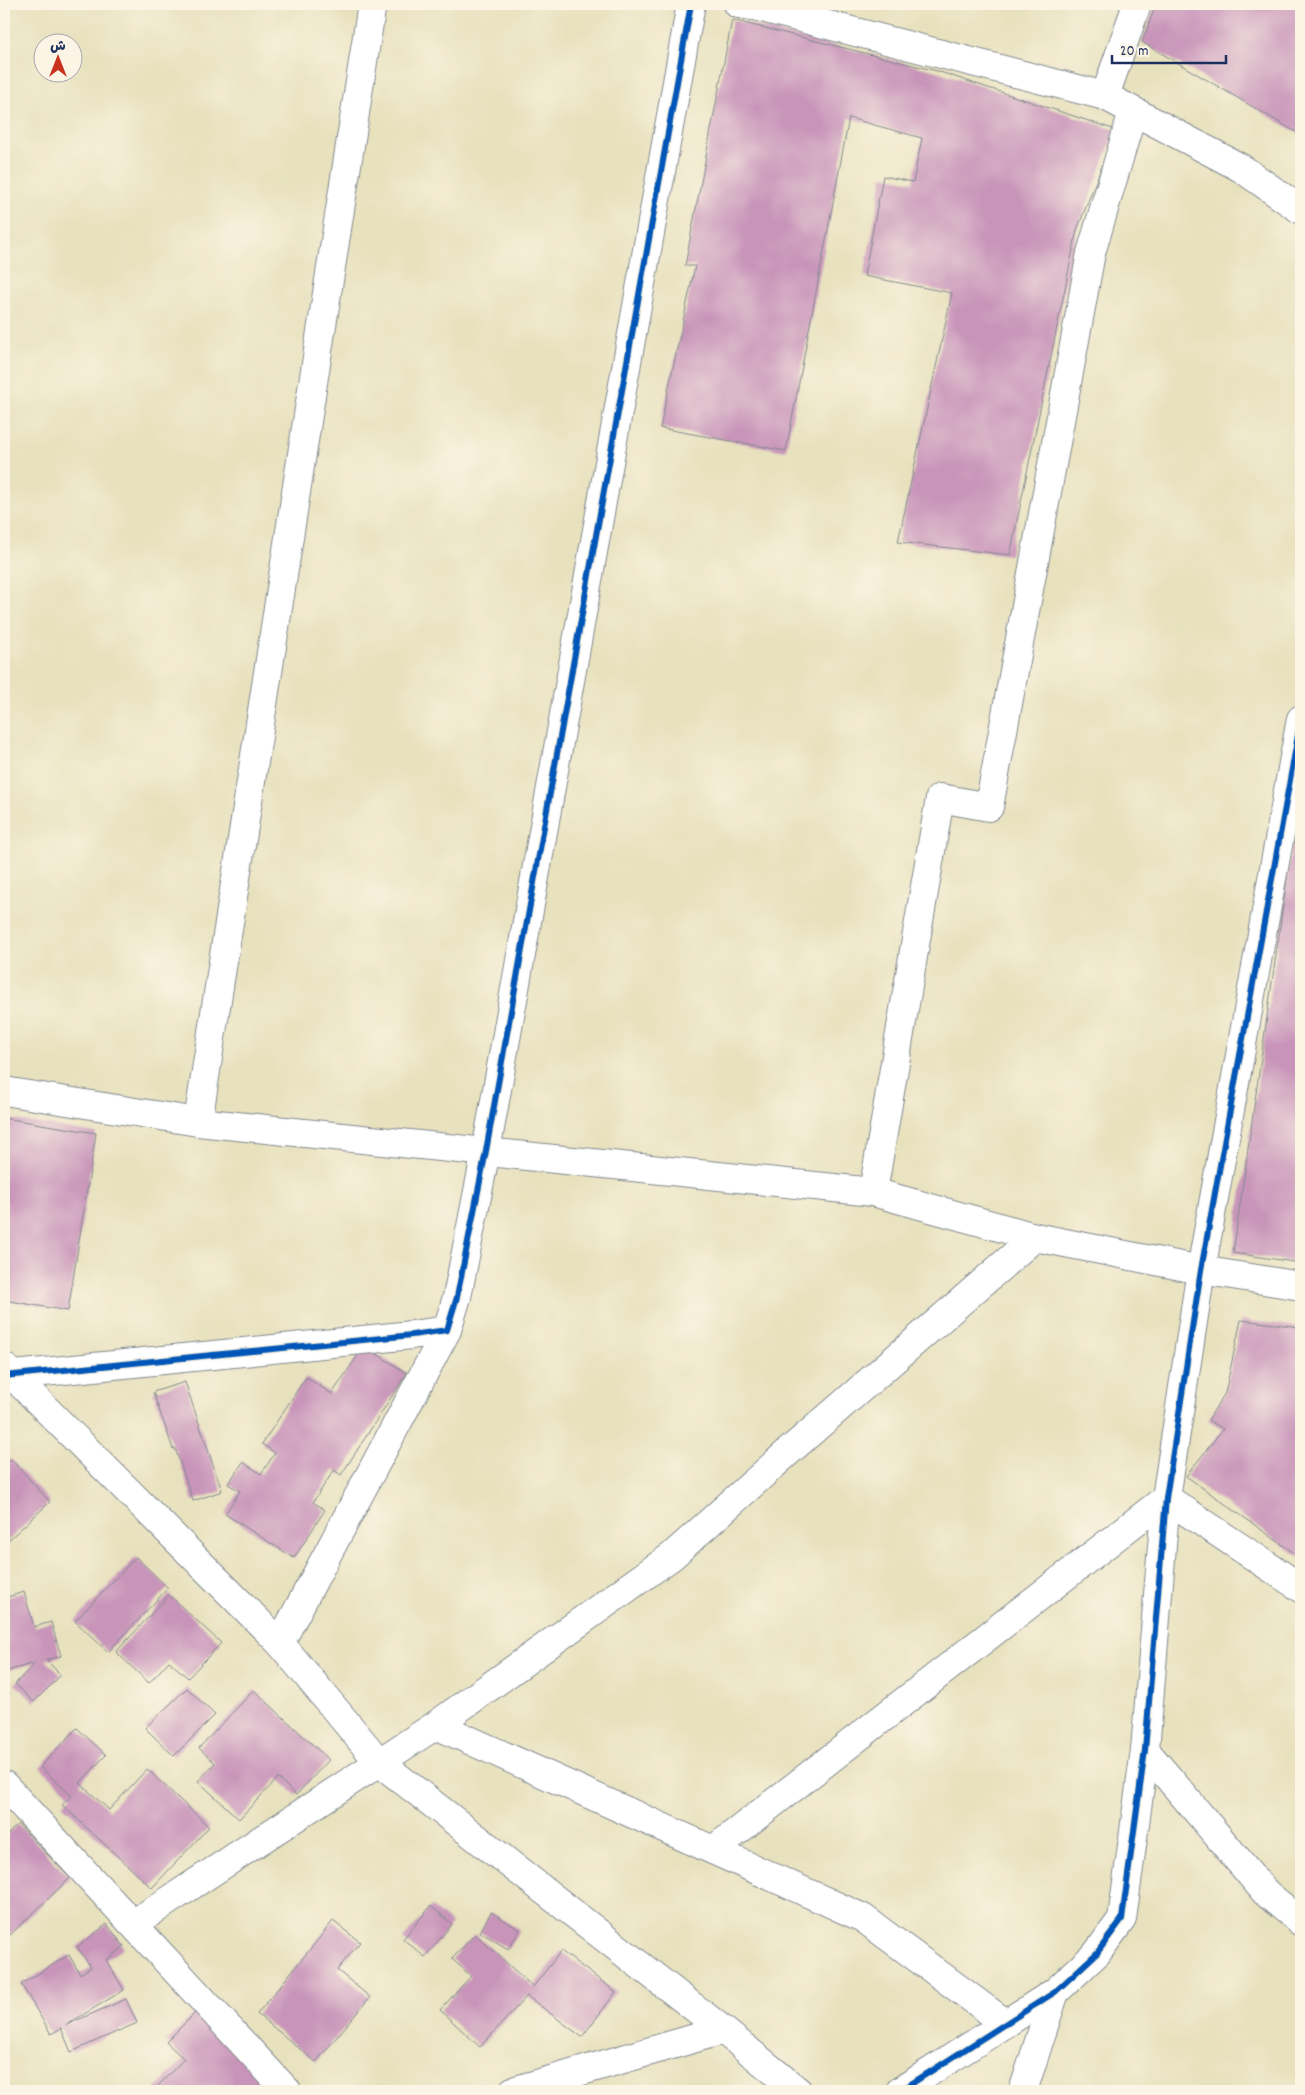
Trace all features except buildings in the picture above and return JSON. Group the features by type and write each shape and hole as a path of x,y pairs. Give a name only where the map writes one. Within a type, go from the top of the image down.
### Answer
{"street":[{"path":"198,1122 372,4"},
{"path":"280,1643 447,1330 457,1297 486,1151 692,4"},
{"path":"1105,96 1137,4"},
{"path":"752,5 1105,96 1241,168 1301,210"},
{"path":"873,1192 940,798 989,807 1090,253 1133,111"},
{"path":"900,2091 1054,1992 1097,1953 1122,1919 1127,1895 1145,1750 1166,1498 1201,1270 1301,719"},
{"path":"4,1091 198,1122 873,1192 1035,1237 1201,1270 1301,1286"},
{"path":"133,1924 436,1725 672,1556 788,1452 1035,1237"},
{"path":"6,1372 412,1336 447,1330"},
{"path":"6,1372 280,1643 379,1762 723,2030 798,2091"},
{"path":"1166,1498 1301,1588"},
{"path":"713,1850 1166,1498"},
{"path":"436,1725 863,1918 1005,2023"},
{"path":"1145,1750 1266,1894 1301,1922"},
{"path":"4,1785 287,2091"},
{"path":"1023,2091 1054,1992"},
{"path":"513,2091 723,2030"}],"cycle path":[{"path":"4,1376 447,1330 457,1297 486,1151 691,4"},
{"path":"900,2091 1055,1992 1097,1953 1122,1919 1145,1750 1166,1498 1201,1270 1301,719"}]}
